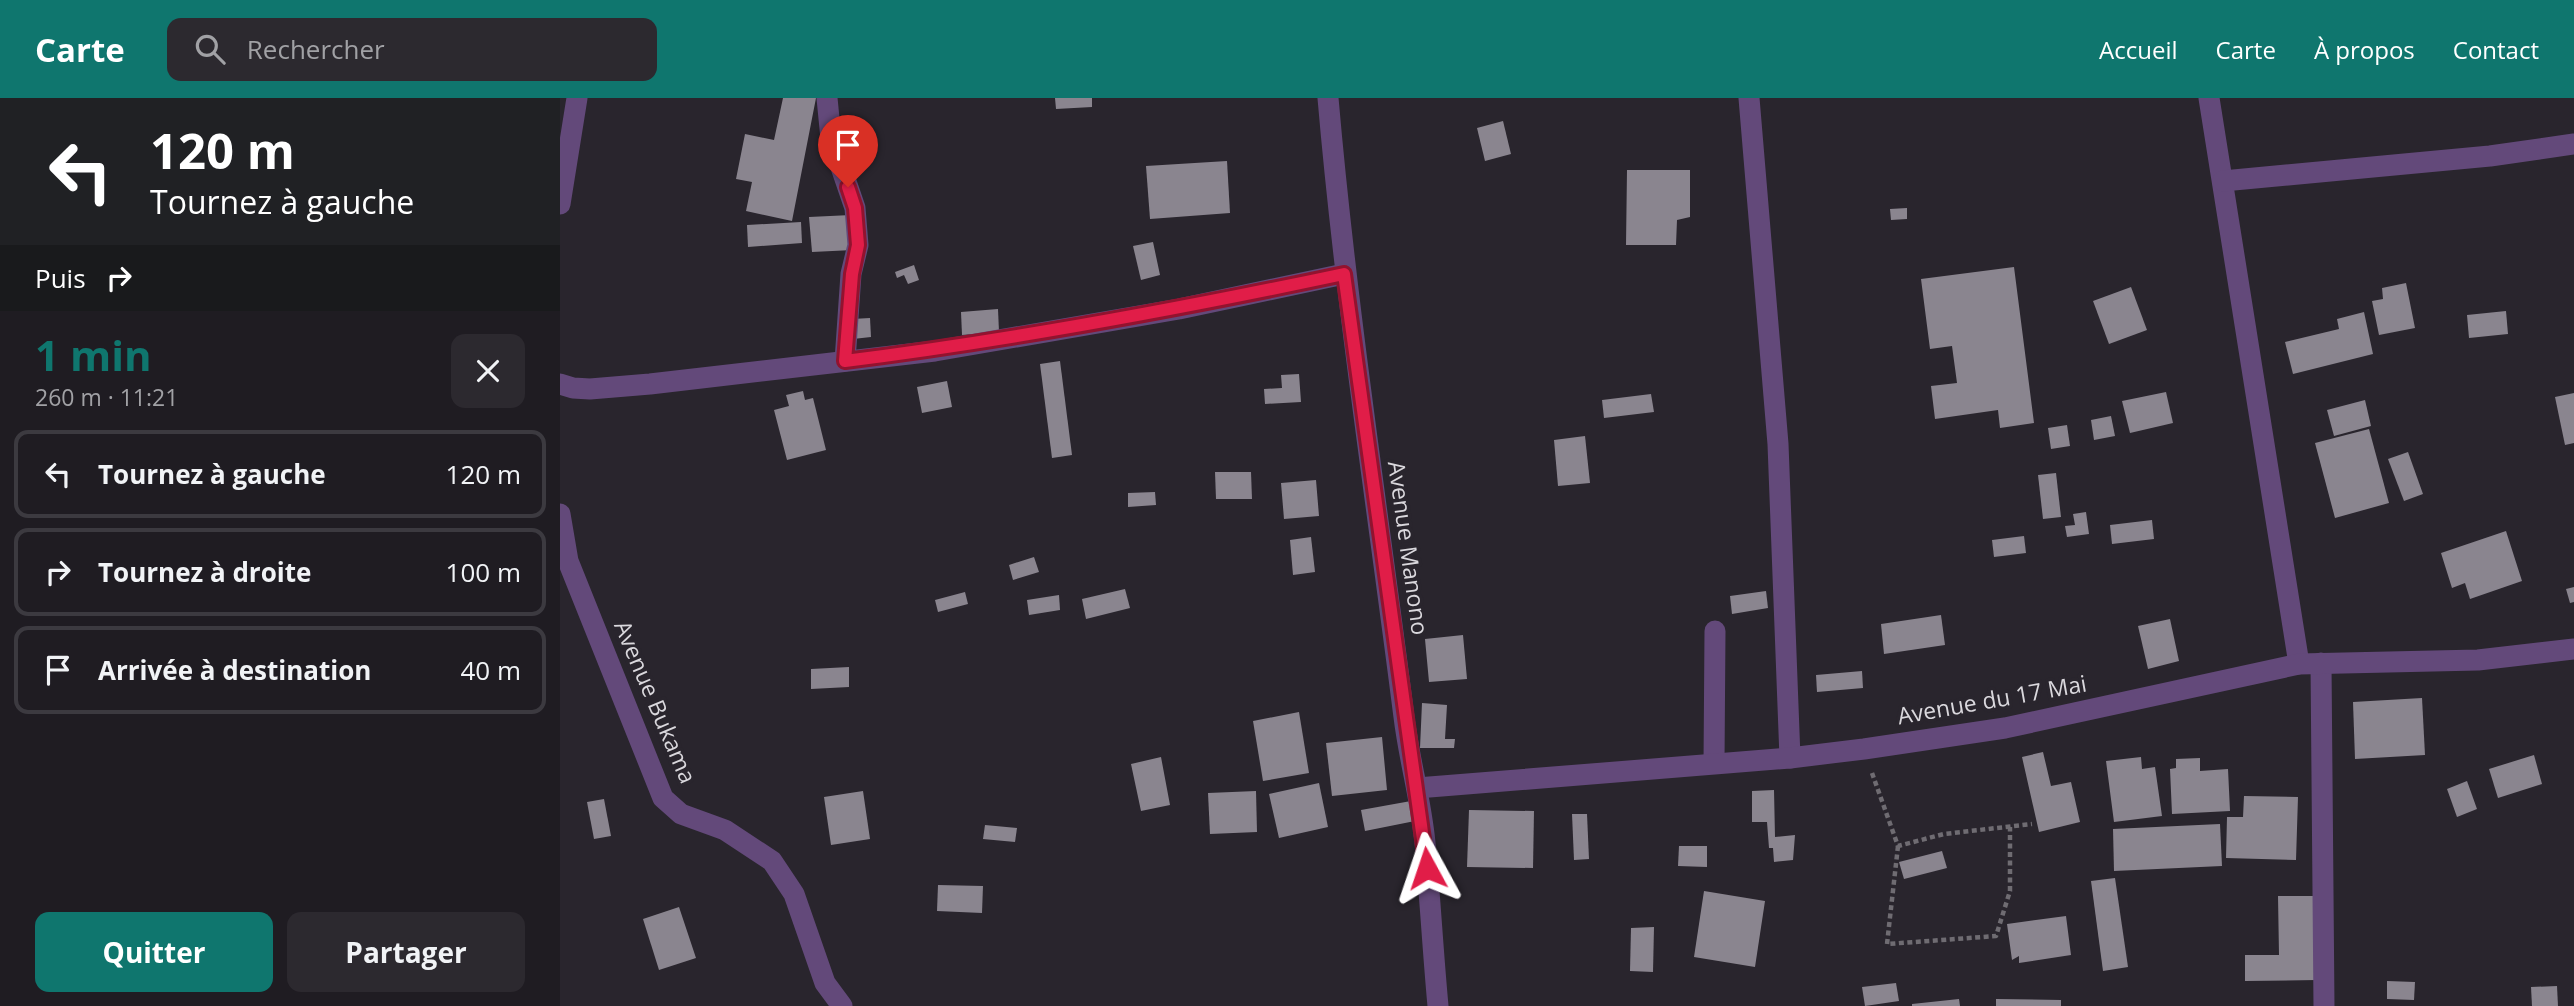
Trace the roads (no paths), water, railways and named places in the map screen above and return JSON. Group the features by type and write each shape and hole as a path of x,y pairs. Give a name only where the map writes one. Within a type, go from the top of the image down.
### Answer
{"street":[{"path":"560,204 577,98"},
{"path":"827,98 832,149 855,208 858,245 852,274 845,361"},
{"name":"Avenue Manono","path":"1328,98 1344,274 1360,399 1405,721 1425,842 1438,1006"},
{"path":"1749,98 1778,444 1790,758"},
{"path":"2209,98 2299,664"},
{"path":"2223,181 2490,156 2574,144"},
{"path":"560,384 590,389 650,384 934,351 1166,311 1344,274"},
{"name":"Avenue Bukama","path":"560,514 568,561 663,798 681,814 725,830 772,861 794,894 825,983 842,1006"},
{"path":"1714,763 1715,631"},
{"name":"Avenue du 17 Mai","path":"1417,788 1790,758 1864,749 2005,727 2299,664 2478,660 2574,649"},
{"path":"2321,663 2326,981 2324,1006"}]}
